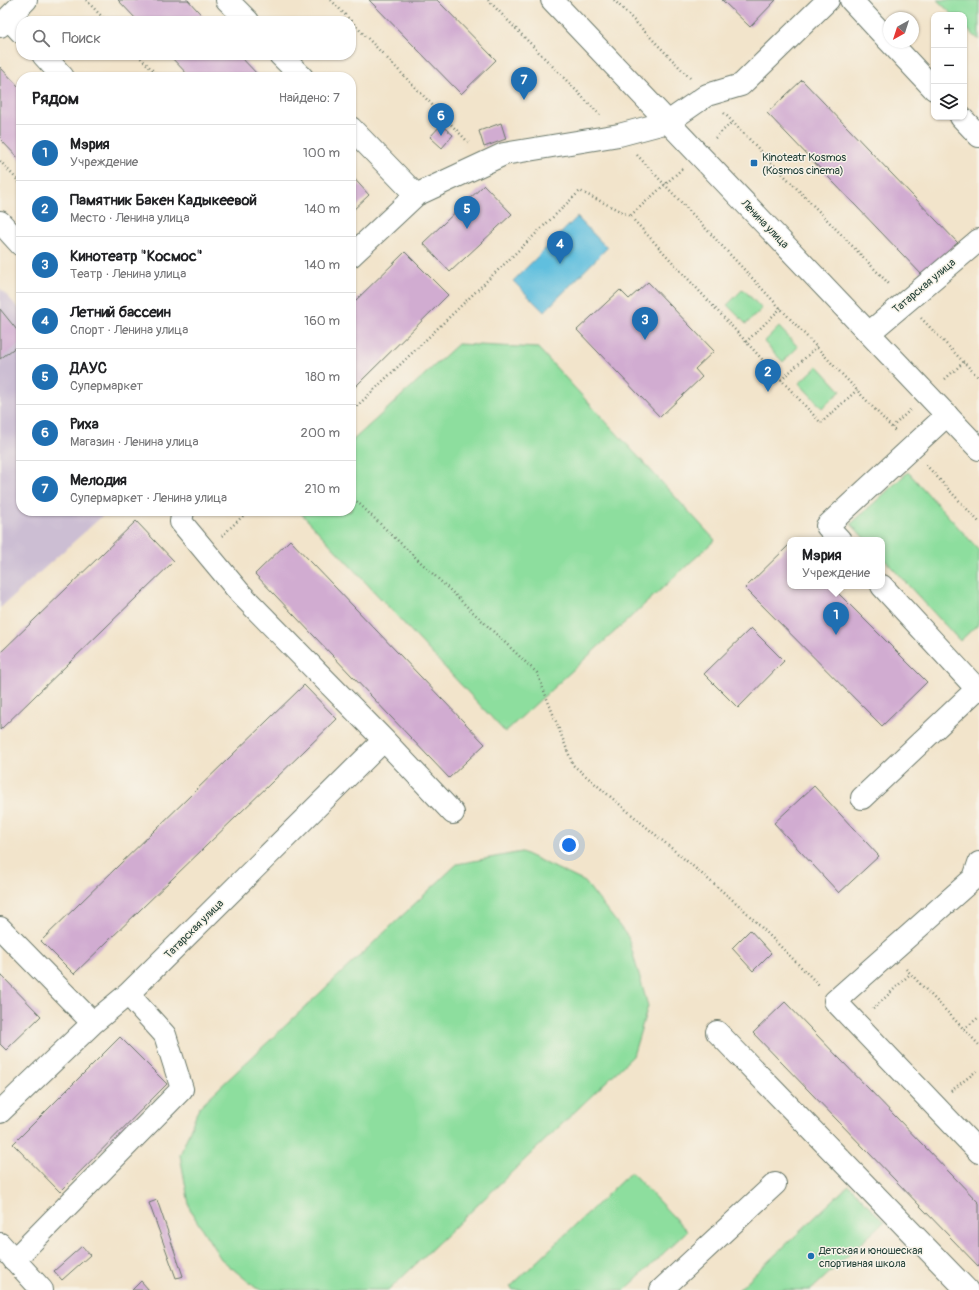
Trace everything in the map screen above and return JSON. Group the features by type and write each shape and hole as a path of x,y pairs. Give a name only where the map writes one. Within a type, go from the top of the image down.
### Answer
{"street":[{"path":"10,25 26,0"},
{"path":"227,0 243,16"},
{"name":"Ленина улица","path":"552,0 979,449"},
{"path":"356,251 416,195 504,154 620,135 668,122 706,95 741,85 828,0"},
{"path":"851,0 883,34"},
{"path":"897,48 931,85"},
{"path":"48,60 58,72"},
{"path":"285,60 297,72"},
{"path":"964,120 979,136"},
{"path":"356,133 416,195"},
{"path":"0,222 16,240"},
{"name":"Татарская улица","path":"869,333 979,240"},
{"path":"837,537 827,526 947,415"},
{"path":"182,516 181,522 240,593 384,740 453,813"},
{"path":"862,798 978,690 885,589"},
{"name":"Татарская улица","path":"0,1112 93,1023 128,994 384,740"},
{"path":"977,875 835,1002 979,1152"},
{"path":"0,928 93,1023"},
{"path":"14,1260 182,1090 165,1036 128,994"},
{"path":"716,1032 967,1290"},
{"path":"661,1290 775,1184"},
{"path":"0,1244 42,1290"}],"path":[{"path":"86,0 101,16"},
{"path":"331,0 346,16"},
{"path":"488,0 620,135 979,522"},
{"path":"614,0 979,378"},
{"path":"356,26 487,162"},
{"path":"143,60 153,72"},
{"path":"0,161 16,179"},
{"path":"630,216 665,184"},
{"path":"356,407 580,191 630,216 821,423 857,390"},
{"path":"746,342 781,308"},
{"path":"781,380 817,347"},
{"path":"356,501 537,673 573,765 741,907 835,1002"},
{"path":"206,552 243,516"},
{"path":"890,953 979,1045"},
{"path":"856,1023 910,974"},
{"path":"964,1029 979,1017"},
{"path":"933,1104 979,1069"}],"shaded area":[{"path":"0,288 16,306 16,516 102,516 0,608"}],"green space":[{"path":"937,0 979,0 979,40 967,29 967,12 950,12"},
{"path":"743,289 762,309 746,324 727,305"},
{"path":"779,327 798,347 783,362 764,342"},
{"path":"458,344 538,348 715,540 505,732 304,516 356,516 356,437"},
{"path":"818,366 841,391 822,408 799,383"},
{"path":"908,472 979,550 979,623 960,641 885,560 885,537 863,537 851,524"},
{"path":"522,852 585,882 628,937 648,1006 633,1056 389,1290 262,1290 256,1288 221,1259 190,1210 180,1155 199,1107 457,864"},
{"path":"631,1172 687,1231 625,1290 513,1290 510,1287"},
{"name":"Детская и юношеская спортивная школа","path":"849,1185 884,1222 811,1290 738,1290"}],"water":[{"path":"577,217 607,248 544,312 513,281"}],"building":[{"path":"118,0 188,0 202,16 133,16"},
{"path":"369,0 437,0 496,60 461,94"},
{"path":"722,0 776,0 750,27"},
{"path":"174,60 244,60 255,72 185,72"},
{"path":"0,67 16,84 16,156 0,139"},
{"path":"802,80 958,243 923,276 767,113"},
{"path":"501,123 506,139 484,147 479,131"},
{"path":"441,125 453,135 442,148 430,137"},
{"path":"356,181 369,195 356,207"},
{"path":"484,185 512,214 450,272 423,243"},
{"path":"405,252 448,295 356,386 356,300"},
{"path":"648,282 714,351 695,369 702,377 660,417 577,330 620,290 629,299"},
{"path":"0,309 16,329 16,347 0,359"},
{"path":"136,521 174,561 0,730 0,653"},
{"path":"290,540 485,744 449,778 255,574"},
{"path":"787,547 787,589 834,589 927,682 882,726 745,588"},
{"path":"751,628 784,661 738,708 704,674"},
{"path":"304,685 337,719 74,974 41,941"},
{"path":"814,786 879,856 839,893 774,823"},
{"path":"750,930 771,953 753,971 732,948"},
{"path":"0,974 41,1016 6,1050 0,1044"},
{"path":"785,1002 979,1203 979,1267 753,1033"},
{"path":"120,1037 167,1084 60,1192 13,1144"},
{"path":"157,1200 183,1276 176,1278 149,1203"},
{"path":"82,1246 90,1255 62,1280 54,1271"},
{"path":"141,1281 149,1290 132,1290"}],"place":[{"name":"Мелодия","path":"524,100"},
{"name":"Риха","path":"441,136"},
{"name":"Kinoteatr Kosmos (Kosmos cinema)","path":"754,163"},
{"name":"ДАУС","path":"467,229"},
{"name":"Летний бассеин","path":"560,264"},
{"name":"Кинотеатр \"Космос\"","path":"645,340"},
{"name":"Памятник Бакен Кадыкеевой","path":"768,392"},
{"name":"Мэрия","path":"836,635"},
{"name":"Детская и юношеская спортивная школа","path":"811,1256"}]}
